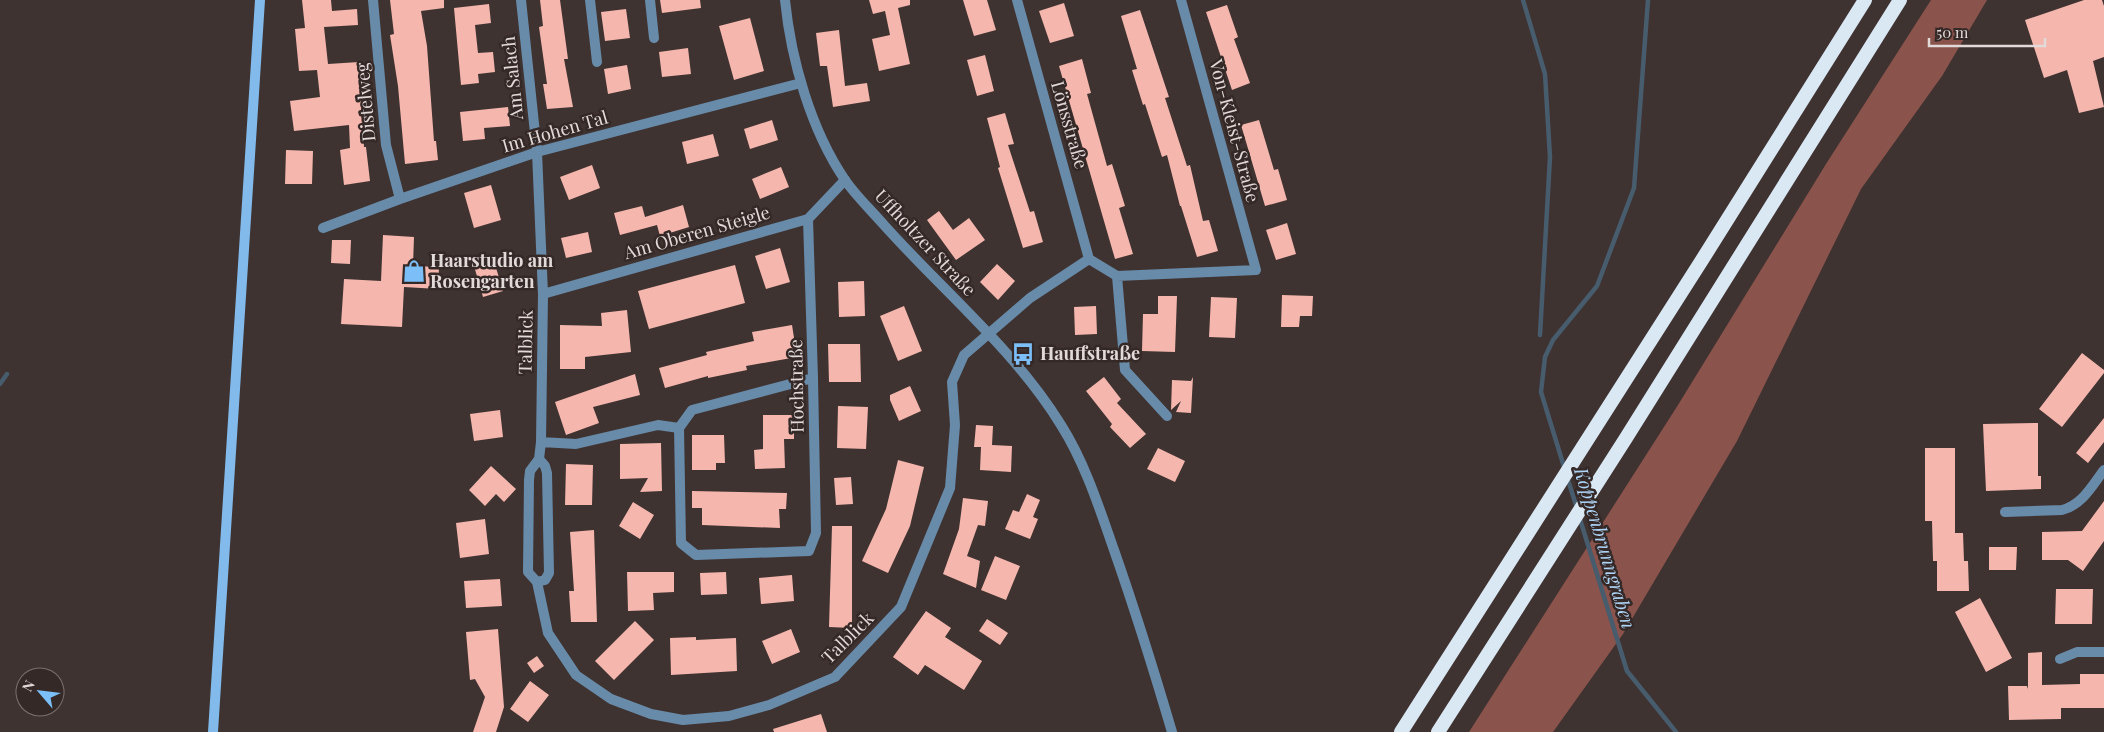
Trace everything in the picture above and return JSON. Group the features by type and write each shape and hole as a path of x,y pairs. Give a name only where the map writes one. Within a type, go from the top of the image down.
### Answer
{"highway":[{"path":"1401,732 1702,260 1865,0"},
{"path":"1438,732 1632,430 1900,0"}],"main road":[{"path":"213,732 260,0"}],"street":[{"name":"Distelweg","path":"373,0 386,145 400,199"},
{"name":"Am Salach","path":"521,0 537,152"},
{"path":"590,0 597,62"},
{"path":"650,0 654,38"},
{"name":"Uffholtzer Straße","path":"785,0 801,83 822,138 846,180 917,262 988,333 1022,371 1061,425 1091,484 1143,634 1172,732"},
{"name":"Lönsstraße","path":"1017,0 1089,259"},
{"name":"Von-Kleist-Straße","path":"1117,276 1256,270 1181,0"},
{"name":"Im Hohen Tal","path":"323,228 400,199 537,152 801,83"},
{"name":"Talblick","path":"537,152 543,294 541,442 539,459 530,471 527,522 528,572 532,579 537,582 545,580 549,573 547,473 545,466 539,459"},
{"name":"Am Oberen Steigle","path":"543,294 808,219 846,180"},
{"name":"Hochstraße","path":"680,428 681,543 696,555 809,551 816,533 814,378 808,219"},
{"path":"988,333 1030,298 1089,259 1117,276 1125,370 1167,416"},
{"name":"Talblick","path":"537,582 548,633 576,676 611,699 651,714 683,720 729,716 769,705 835,676 901,607 950,488 955,425 952,382 964,355 988,333"},
{"path":"541,442 576,444 658,425 680,428 692,410 814,378"},
{"path":"2005,512 2071,508 2082,500 2104,470"},
{"path":"2060,659 2077,652 2104,652"}],"shaded area":[{"path":"1931,0 1987,0 1942,76 1861,189 1737,441 1623,634 1553,732 1469,732 1678,405 1826,164"}],"building":[{"path":"302,0 331,0 332,11 357,9 358,25 324,27 328,64 359,62 364,147 366,147 370,181 344,185 340,150 350,148 349,125 294,131 290,101 320,97 317,70 299,71 295,29 305,28"},
{"path":"390,0 444,0 444,8 421,11 427,46 434,141 436,141 438,160 405,164 398,86 390,35 394,34"},
{"path":"540,0 560,0 568,59 564,59 573,107 547,109 543,84 547,84 539,27 543,26"},
{"path":"660,0 700,0 701,8 662,13"},
{"path":"869,0 910,0 910,5 898,8 910,64 879,71 872,39 890,35 885,11 873,14"},
{"path":"963,0 987,0 996,30 974,36"},
{"path":"2084,0 2102,0 2104,6 2104,57 2093,61 2104,107 2079,113 2067,70 2044,78 2025,20"},
{"path":"1064,3 1074,36 1050,43 1039,11"},
{"path":"489,4 491,23 475,25 478,53 493,52 495,72 478,74 479,83 461,85 454,8"},
{"path":"1227,5 1238,37 1234,39 1250,83 1232,90 1206,12"},
{"path":"626,9 630,38 605,41 601,12"},
{"path":"1140,10 1169,97 1165,98 1187,166 1190,165 1203,221 1209,220 1218,251 1197,257 1180,206 1167,155 1162,157 1132,70 1137,69 1121,16"},
{"path":"750,18 764,71 734,80 719,26"},
{"path":"839,30 845,86 867,83 870,101 833,107 827,66 820,66 816,33"},
{"path":"688,48 691,74 662,77 659,52"},
{"path":"985,55 994,91 977,96 967,60"},
{"path":"1082,59 1091,93 1087,94 1107,166 1112,164 1125,206 1119,208 1133,254 1115,259 1059,66"},
{"path":"627,65 631,89 608,94 604,69"},
{"path":"508,107 510,126 484,128 485,139 463,141 460,112"},
{"path":"1005,113 1014,144 1008,145 1030,212 1034,211 1043,242 1023,248 998,168 1000,167 987,118"},
{"path":"772,120 778,140 750,149 744,129"},
{"path":"1259,120 1274,170 1278,169 1287,200 1265,206 1241,125"},
{"path":"713,134 719,156 687,164 682,142"},
{"path":"286,150 313,151 312,184 285,184"},
{"path":"592,165 600,188 569,200 560,177"},
{"path":"781,167 789,187 760,199 752,179"},
{"path":"491,185 501,220 474,228 464,193"},
{"path":"683,205 689,227 660,236 657,225 620,235 614,213 642,206 645,217"},
{"path":"939,211 953,230 969,218 985,240 956,260 927,220"},
{"path":"1287,223 1296,254 1276,260 1266,230"},
{"path":"588,232 592,252 566,258 561,238"},
{"path":"383,235 414,237 413,266 439,267 438,289 404,287 402,327 341,324 344,279 381,281"},
{"path":"332,240 351,240 350,264 331,263"},
{"path":"780,248 790,282 766,289 755,256"},
{"path":"494,261 503,291 483,297 474,266"},
{"path":"997,264 1015,281 998,300 980,282"},
{"path":"735,265 745,303 649,329 638,291"},
{"path":"864,281 865,316 839,317 838,282"},
{"path":"1282,295 1313,296 1312,316 1300,316 1299,327 1281,327"},
{"path":"1158,296 1177,296 1175,352 1142,351 1143,314 1158,314"},
{"path":"1211,297 1237,298 1235,338 1209,337"},
{"path":"904,306 922,351 898,361 880,316"},
{"path":"1096,306 1097,334 1075,335 1074,307"},
{"path":"627,310 631,352 585,357 585,369 560,369 560,325 602,326 601,313"},
{"path":"792,325 797,357 746,366 747,370 708,378 708,376 665,388 659,368 707,355 706,352 754,341 752,332"},
{"path":"828,344 860,344 861,382 829,382"},
{"path":"2082,353 2104,370 2104,373 2062,427 2039,409"},
{"path":"635,374 640,395 593,407 599,423 566,435 555,402"},
{"path":"1104,377 1121,399 1117,403 1146,434 1130,448 1110,427 1112,424 1086,391"},
{"path":"1193,377 1191,413 1176,412 1181,401 1171,410 1172,380 1191,381"},
{"path":"910,386 921,411 899,421 890,400 890,395"},
{"path":"838,406 868,407 866,449 837,448"},
{"path":"500,410 503,437 474,441 470,414"},
{"path":"763,415 794,415 794,439 784,439 785,468 755,469 754,450 763,449"},
{"path":"2104,418 2104,442 2088,463 2076,453"},
{"path":"2038,423 2038,476 2041,476 2041,489 1986,491 1983,424"},
{"path":"976,425 993,426 992,445 1012,446 1011,472 980,470 981,447 974,447"},
{"path":"692,435 724,435 725,463 716,463 716,470 692,470"},
{"path":"661,443 662,491 640,492 648,478 620,479 620,444"},
{"path":"1158,448 1185,461 1175,482 1147,469"},
{"path":"1925,448 1955,448 1955,533 1963,533 1964,561 1968,561 1969,591 1937,591 1937,561 1933,561 1932,521 1925,521"},
{"path":"898,460 924,467 910,526 888,573 862,561 886,509"},
{"path":"566,464 593,465 592,505 565,505"},
{"path":"491,466 516,489 504,502 496,494 485,506 469,490"},
{"path":"851,477 853,504 836,505 834,478"},
{"path":"692,491 787,493 786,509 779,509 780,528 702,525 702,508 692,508"},
{"path":"1027,494 1040,500 1033,517 1038,519 1030,539 1005,529 1013,510 1019,512"},
{"path":"963,498 988,501 985,526 978,525 967,556 980,561 976,588 943,574 959,529"},
{"path":"2104,501 2104,541 2083,571 2068,560 2042,560 2042,532 2082,531"},
{"path":"633,502 654,515 640,539 619,526"},
{"path":"485,519 489,554 460,558 456,523"},
{"path":"832,526 852,526 852,628 829,627"},
{"path":"594,530 597,622 571,622 569,591 574,591 570,532"},
{"path":"1989,547 2017,547 2016,570 1989,570"},
{"path":"995,556 1020,566 1006,600 981,590"},
{"path":"627,572 674,572 674,592 653,593 654,610 628,611"},
{"path":"726,572 727,594 701,595 700,573"},
{"path":"792,575 794,601 761,604 759,578"},
{"path":"500,579 502,606 466,608 464,581"},
{"path":"2056,589 2093,589 2092,624 2055,624"},
{"path":"1980,598 2012,658 1986,672 1955,612"},
{"path":"926,611 951,628 945,637 982,661 964,690 925,665 918,675 893,657"},
{"path":"987,619 1008,633 1000,645 979,631"},
{"path":"635,621 654,640 614,680 595,661"},
{"path":"498,629 504,707 496,732 473,732 485,697 475,679 470,680 466,632"},
{"path":"791,629 800,652 772,664 762,641"},
{"path":"696,637 696,640 736,638 737,671 671,675 670,638"},
{"path":"2042,652 2042,685 2080,684 2080,674 2104,674 2104,708 2061,708 2061,719 2009,720 2008,686 2027,686 2028,689 2028,653"},
{"path":"537,656 544,666 534,673 527,663"},
{"path":"530,681 549,695 528,722 510,709"},
{"path":"821,714 827,732 774,732 773,729"}],"waterway":[{"path":"1523,0 1545,74 1550,157 1540,335"},
{"path":"1565,470 1541,392 1545,357 1553,340 1597,286 1634,188 1648,0"},
{"path":"0,384 7,374"},
{"name":"Koppenbrunngraben","path":"1567,477 1577,508"},
{"name":"Koppenbrunngraben","path":"1579,516 1627,671 1676,732"}],"place":[{"name":"Haarstudio am Rosengarten","path":"414,271"},
{"name":"Hauffstraße","path":"1023,354"}]}
